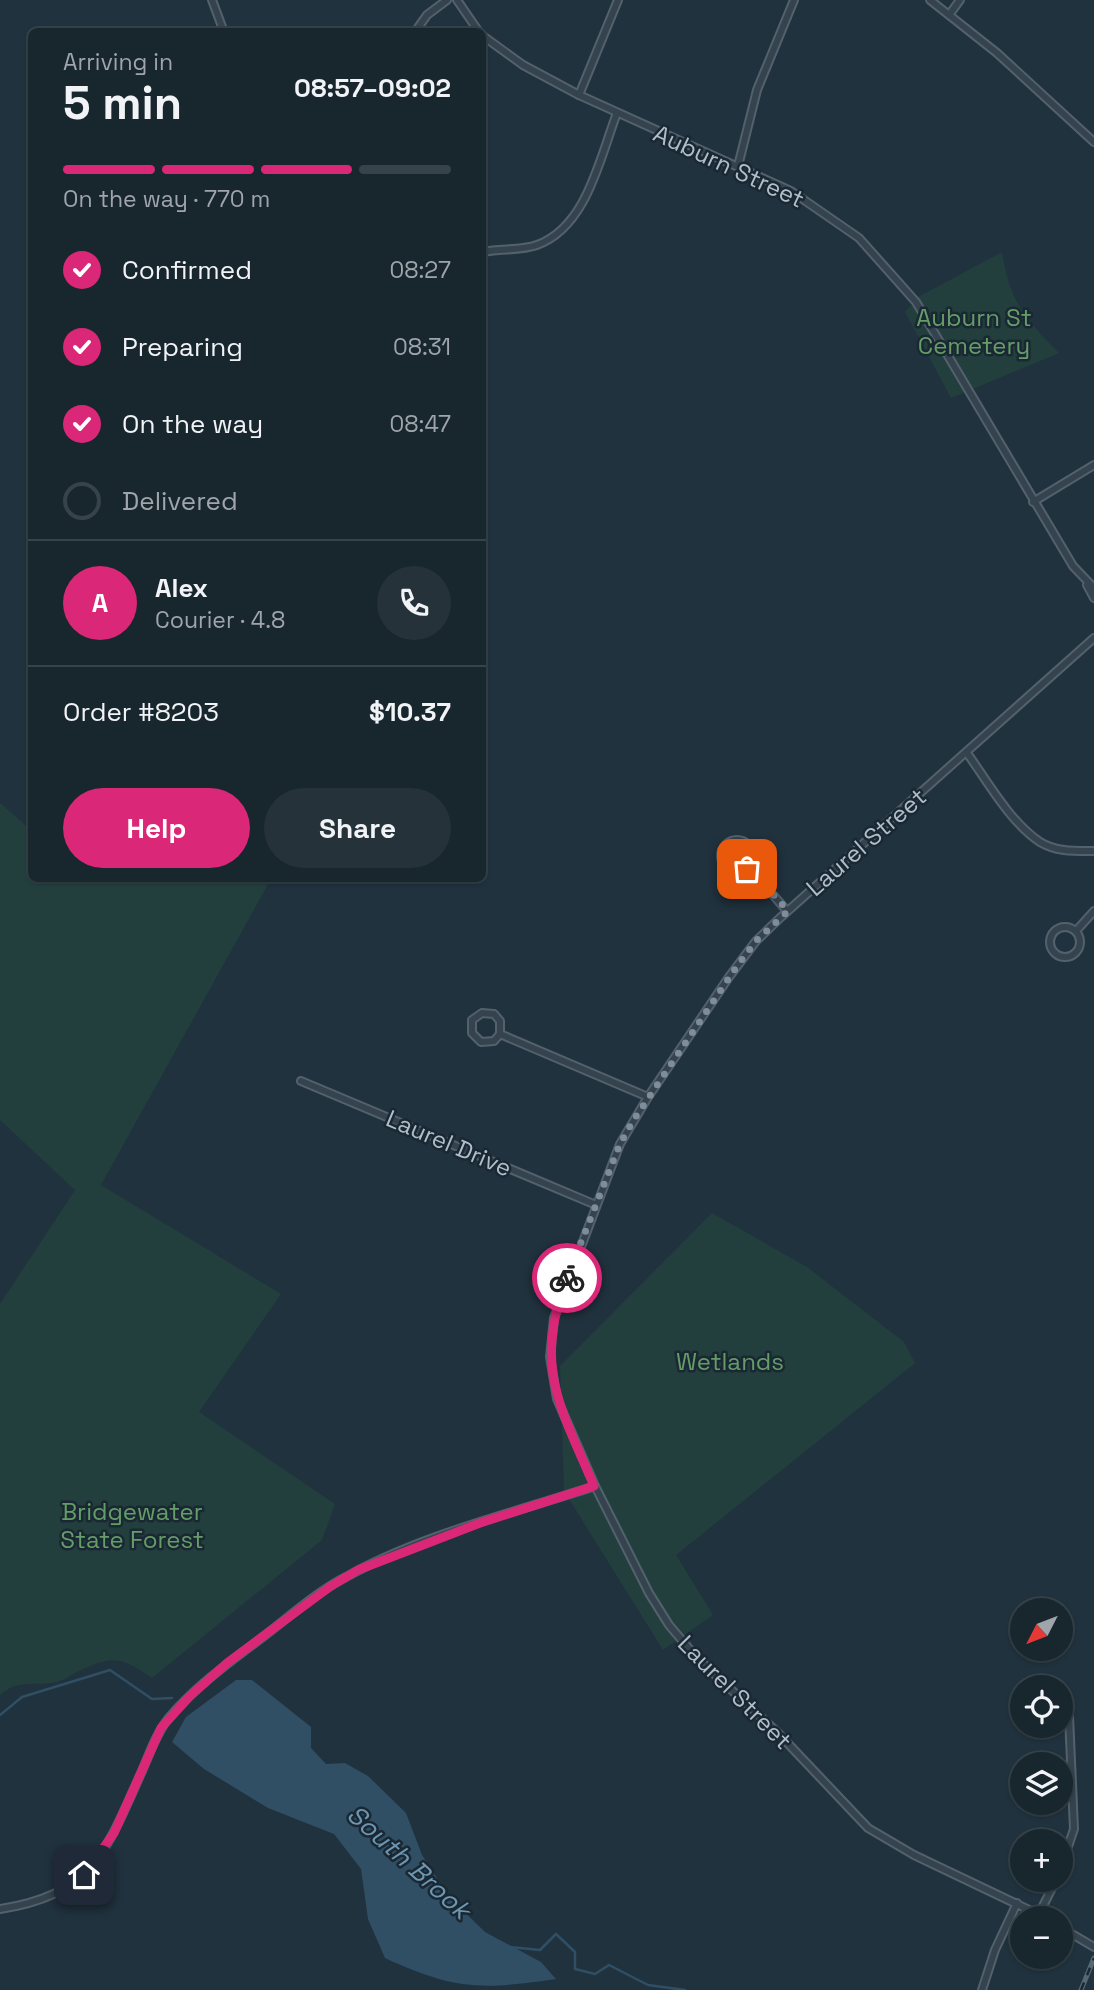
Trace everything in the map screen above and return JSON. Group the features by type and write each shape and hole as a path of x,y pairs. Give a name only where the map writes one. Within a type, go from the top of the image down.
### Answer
{"street":[{"path":"212,0 222,28"},
{"path":"418,28 427,15 447,0"},
{"path":"457,0 476,28"},
{"path":"579,95 618,0"},
{"path":"737,166 757,90 794,0"},
{"path":"930,0 997,53 1094,142"},
{"path":"949,15 960,0"},
{"name":"Auburn Street","path":"486,38 523,65 579,95 791,191 840,222 869,247 901,281 1033,502 1080,574 1094,588"},
{"path":"486,252 537,245 569,224 581,204 617,113"},
{"path":"1033,502 1094,465"},
{"path":"1080,574 1094,598"},
{"name":"Laurel Street","path":"1023,1906 897,1846 850,1812 779,1733 714,1676 675,1633 649,1593 594,1486 557,1399 550,1345 563,1289 626,1132 742,959 788,911 1094,638"},
{"path":"967,753 1023,827 1042,843 1065,851 1094,852"},
{"path":"736,840 750,846 753,856 749,867 737,872 727,868 721,859 726,844 736,840"},
{"path":"749,867 788,911"},
{"path":"1076,932 1094,911"},
{"path":"1068,927 1076,932 1080,945 1074,953 1065,956 1056,953 1050,940 1054,931 1068,927"},
{"path":"482,1013 494,1014 501,1024 500,1034 494,1041 481,1042 472,1033 472,1020 482,1013"},
{"path":"500,1034 648,1097"},
{"name":"Laurel Drive","path":"301,1081 596,1205"},
{"path":"0,1909 26,1905 53,1895 84,1875 114,1833 157,1737 168,1719 227,1663 331,1586 390,1556 594,1486"},
{"path":"1070,1738 1073,1832"},
{"path":"982,1990 995,1950 1017,1903"},
{"path":"1073,1935 1094,1947"}],"green space":[{"name":"Auburn St Cemetery","path":"1002,252 1009,284 1020,308 1059,353 951,398 905,312 920,296"},
{"name":"Bridgewater State Forest","path":"0,803 28,827 28,882 269,882 101,1185 281,1294 199,1412 335,1504 322,1540 152,1678 132,1665 116,1660 107,1661 89,1666 57,1682 14,1686 0,1695 0,1304 75,1190 0,1120"},
{"name":"Wetlands","path":"712,1213 807,1267 904,1342 915,1363 676,1555 713,1615 663,1650 564,1491 560,1366"}],"water":[{"path":"236,1680 252,1680 311,1727 311,1748 326,1764 345,1763 368,1776 406,1813 422,1855 449,1897 485,1932 541,1962 556,1979 507,1985 468,1985 430,1976 385,1958 368,1919 361,1869 334,1834 268,1808 204,1769 172,1742 186,1717"}],"waterway":[{"name":"South Brook","path":"0,1715 22,1697 110,1670 152,1699 172,1698"},
{"name":"South Brook","path":"510,1947 540,1950 556,1934 575,1952 575,1969 595,1974 609,1965 648,1985 685,1990"}],"railway":[{"path":"1081,1990 1094,1958"}],"way so far":[{"path":"567,1278 626,1132 737,966 765,931 788,911 749,867 747,869"}],"route":[{"path":"84,1875 114,1833 161,1728 190,1696 227,1663 331,1586 358,1570 480,1523 594,1486 557,1399 551,1370 551,1332 567,1278"}]}
